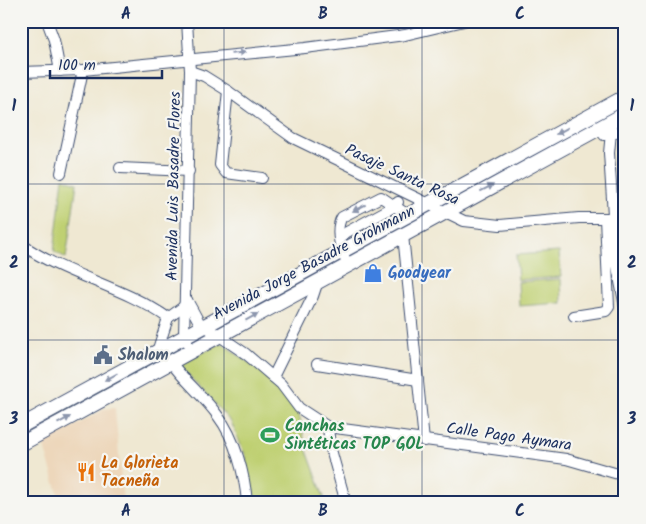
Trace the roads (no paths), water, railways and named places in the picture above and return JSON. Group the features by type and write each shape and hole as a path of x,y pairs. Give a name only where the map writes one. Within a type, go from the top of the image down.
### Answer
{"highway":[{"name":"Avenida Jorge Basadre Grohmann","path":"21,444 170,361 205,326 341,245 408,215 625,97"},
{"name":"Avenida Jorge Basadre Grohmann","path":"21,426 157,352 220,334 588,136 610,128 625,114"}],"street":[{"path":"47,21 60,71"},
{"name":"Avenida Luis Basadre Flores","path":"187,21 190,58 188,343"},
{"path":"21,72 84,70 355,42 405,35 464,21"},
{"path":"61,173 84,70"},
{"name":"Pasaje Santa Rosa","path":"190,71 204,76 228,91 293,138 464,221 493,224 625,218"},
{"path":"228,91 220,165 226,173 262,178"},
{"path":"574,316 606,311 609,307 610,128 605,108"},
{"path":"610,128 625,130"},
{"path":"120,168 189,170"},
{"path":"341,245 347,232 395,206 403,193"},
{"path":"348,265 341,245 340,222 342,217 380,197 408,215"},
{"path":"609,218 616,261 624,291 625,307"},
{"path":"403,235 424,441"},
{"path":"21,244 46,258 140,300 168,318"},
{"path":"273,378 313,296 318,281"},
{"path":"157,352 168,318 183,307 187,300"},
{"path":"187,300 194,316 205,326 220,334 273,378 299,408 328,427 330,446 346,503"},
{"path":"170,361 225,426 240,470 247,503"},
{"path":"317,364 418,380"},
{"name":"Calle Pago Aymara","path":"328,427 566,459 625,476"}],"place":[{"name":"Goodyear","path":"373,273"},
{"name":"Shalom","path":"103,355"},
{"name":"Canchas Sintéticas TOP GOL","path":"270,435"},
{"name":"La Glorieta Tacneña","path":"86,472"}]}
